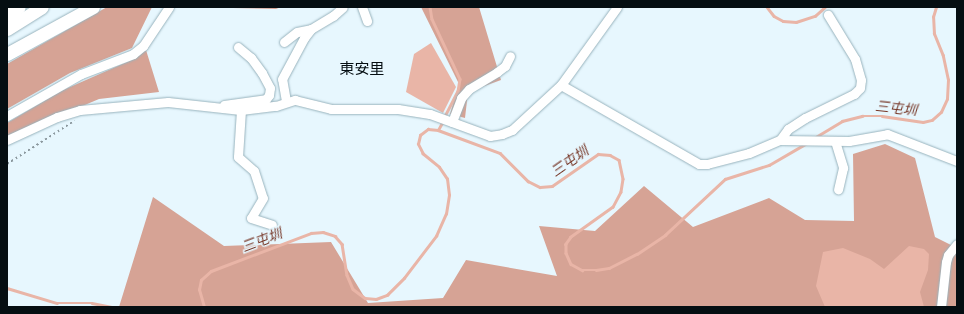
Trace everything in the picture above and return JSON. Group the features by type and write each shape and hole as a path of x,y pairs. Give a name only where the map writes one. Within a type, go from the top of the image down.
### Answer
{"highway":[{"path":"7,15 19,7"},
{"path":"7,29 42,7"},
{"path":"7,54 74,7"},
{"path":"7,54 93,7"}],"street":[{"path":"7,116 81,74 133,54 143,46 169,7"},
{"path":"284,42 297,32 310,29 333,16 343,7"},
{"path":"362,7 367,21"},
{"path":"7,140 57,117 80,110 168,102 241,110 270,107 286,101 295,100 331,109 398,109 439,116 490,136 502,134 512,130 561,85 617,7"},
{"path":"780,140 788,129 805,118 854,94 860,88 861,80 855,59 828,15"},
{"path":"286,101 282,79 310,29"},
{"path":"214,107 266,98 269,95 270,88 262,73 251,58 238,47"},
{"path":"452,122 461,98 469,89 498,72 505,66 510,56"},
{"path":"561,85 699,164 707,164 749,152 780,140 824,142 881,135 896,136 957,161"},
{"path":"241,110 238,158 254,171 263,198 251,218 272,225"},
{"path":"836,141 842,168 838,189"},
{"path":"941,307 946,262 948,255 957,244"}],"path":[{"path":"7,164 70,125 80,110"}],"shaded area":[{"path":"107,7 152,7 132,48 70,73 7,109 7,64"},
{"path":"186,7 281,7 276,9"},
{"path":"421,7 479,7 501,80 468,92 465,118 450,114 459,84"},
{"path":"431,43 456,87 443,113 406,92 414,54"},
{"path":"146,50 159,92 99,99 7,138 7,123 61,91 136,58"},
{"path":"885,144 915,158 935,237 957,248 957,307 119,307 153,197 224,246 331,242 368,303 443,298 466,260 557,276 539,226 595,231 644,186 693,227 769,198 805,220 854,221 853,154"},
{"path":"909,246 924,249 929,254 928,270 920,292 924,307 825,307 816,286 823,252 843,248 870,259 884,269"}],"waterway":[{"path":"430,7 432,19 460,79 458,91 445,117"},
{"name":"三屯圳","path":"767,7 774,16 783,21 796,22 815,16 825,7"},
{"name":"三屯圳","path":"814,138 842,121 862,116 882,116 923,122 932,120 941,112 947,99 948,80 943,56 934,34 933,17 936,7"},
{"path":"438,130 443,121"},
{"name":"三屯圳","path":"204,307 199,290 201,280 211,271 311,233 323,232 335,236 342,244 347,275 353,289 365,298 376,299 387,295 404,278 436,236 446,214 449,195 447,179 439,167 423,154 418,144 420,135 428,129 438,130 500,153 528,181 540,187 552,186 598,154 610,155 619,160 623,179 621,192 613,207 571,237 566,244 566,253 571,264 582,270 609,268 637,254 665,235 725,179 769,165 807,143"},
{"name":"三屯圳","path":"7,288 57,303 92,303 113,307"}],"district":[{"name":"東安里","path":"362,70"}]}
